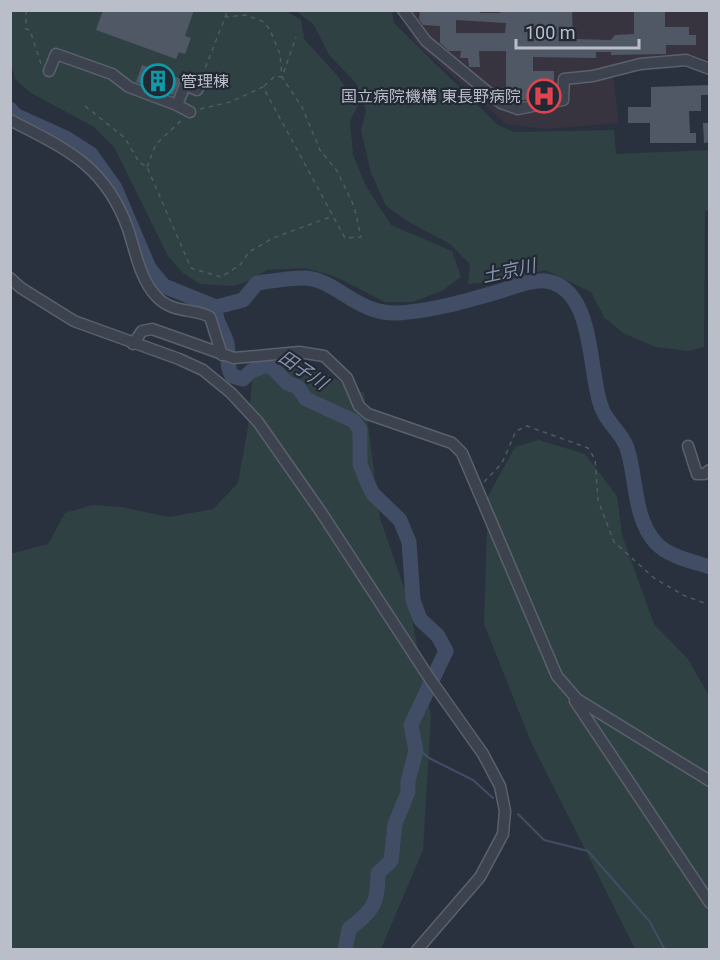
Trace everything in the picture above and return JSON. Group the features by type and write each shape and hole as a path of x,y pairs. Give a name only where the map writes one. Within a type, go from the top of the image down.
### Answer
{"street":[{"path":"403,10 412,27 452,64 501,103 518,109 563,100 564,79 594,76 640,64 686,60 710,69"},
{"path":"49,71 56,54 112,74 129,87 190,112"},
{"path":"177,105 186,85 197,90 199,86"},
{"path":"10,120 80,158 99,176 126,223 146,280 157,297 180,310 204,313 210,317 227,356"},
{"path":"10,279 74,321 203,370 231,393 258,422 483,754 500,786 505,811 503,834 480,877 417,950"},
{"path":"133,344 142,331 152,330 227,356 299,352 324,356 347,378 362,410 452,443 460,450 553,667 710,903"},
{"path":"688,446 697,474 704,474 710,470"},
{"path":"567,688 577,699 621,728 710,781"}],"path":[{"path":"26,10 26,29 30,30 42,68 49,71"},
{"path":"199,86 228,10"},
{"path":"226,17 246,15 264,22 280,54 282,77 302,107 320,150 337,171 354,206 361,237 345,238 263,87"},
{"path":"282,77 296,37"},
{"path":"147,167 156,144 190,112 230,102 263,87 275,76 282,77"},
{"path":"85,106 125,138 140,162 147,167 192,268 221,277 240,265 249,252 273,238 333,216"},
{"path":"477,487 502,463 516,431 527,426 588,448 595,459 598,500 614,542 654,578 685,596 710,605"}],"shaded area":[{"path":"284,10 301,20 304,39 337,75 358,105 350,121 353,155 366,186 391,225 452,251 461,277 442,291 413,302 385,302 336,277 306,268 267,270 249,281 233,286 200,284 183,273 168,256 114,147 94,127 31,93 15,79 11,63 10,11"},
{"path":"296,11 392,11 394,23 498,125 514,132 614,130 616,154 709,150 709,209 705,212 704,347 689,351 655,347 623,333 604,317 591,292 545,270 505,281 468,284 470,264 450,244 409,222 386,206 371,173 361,130 366,110 356,83 329,55 314,25"},
{"name":"国立病院機構 東長野病院","path":"397,11 709,11 709,60 693,56 612,68 619,123 546,129 506,124 416,43"},
{"path":"262,352 304,363 364,393 380,518 408,599 431,716 423,850 381,949 11,949 10,554 48,544 65,513 92,505 122,507 169,517 213,509 238,483 248,427 252,382"},
{"path":"539,440 585,454 617,496 622,535 654,624 688,659 709,696 709,949 635,949 531,742 484,624 488,496 515,447"}],"building":[{"path":"103,10 194,10 185,36 191,38 185,54 179,52 176,59 96,30"},
{"path":"480,10 480,13 500,13 502,10 572,10 573,39 611,40 615,35 634,34 634,10 665,10 665,27 689,27 689,35 696,35 696,45 666,45 666,54 611,55 611,52 596,52 596,58 533,57 533,71 554,71 554,91 532,91 532,99 518,101 506,97 506,51 479,51 480,67 469,67 468,58 460,58 461,51 449,51 440,43 440,26 423,25 419,19 420,11","holes":["456,20 506,23 505,33 456,33"]},
{"name":"管理棟","path":"142,65 181,79 173,95 136,82"},
{"path":"710,85 710,95 701,95 701,111 689,111 690,133 696,133 696,143 650,143 650,123 628,123 628,107 651,107 651,87"},
{"path":"703,123 710,123 710,142 704,143"}],"waterway":[{"name":"田子川","path":"10,109 15,115 66,138 91,154 115,188 149,268 164,286 216,307"},
{"name":"土京川","path":"216,307 243,300 257,283 295,278 307,278 329,285 372,309 399,313 449,305 534,281 546,281 562,287 582,314 601,406 627,448 643,522 661,548 681,558 710,567"},
{"name":"田子川","path":"216,307 218,321 228,347 232,376 243,379 251,371 266,365 273,368 287,383 298,387 306,399 354,421 360,430 360,464 367,482 373,494 400,520 409,542 413,600 420,619 438,636 446,651 411,725 416,751 408,781 408,792 395,824 391,861 378,873 377,893 369,911 349,929 345,950"},
{"path":"416,747 429,758 473,780 493,798"},
{"path":"518,814 544,840 588,851 650,922 665,950"}],"place":[{"name":"管理棟","path":"158,81"},
{"name":"国立病院機構 東長野病院","path":"544,96"}]}
